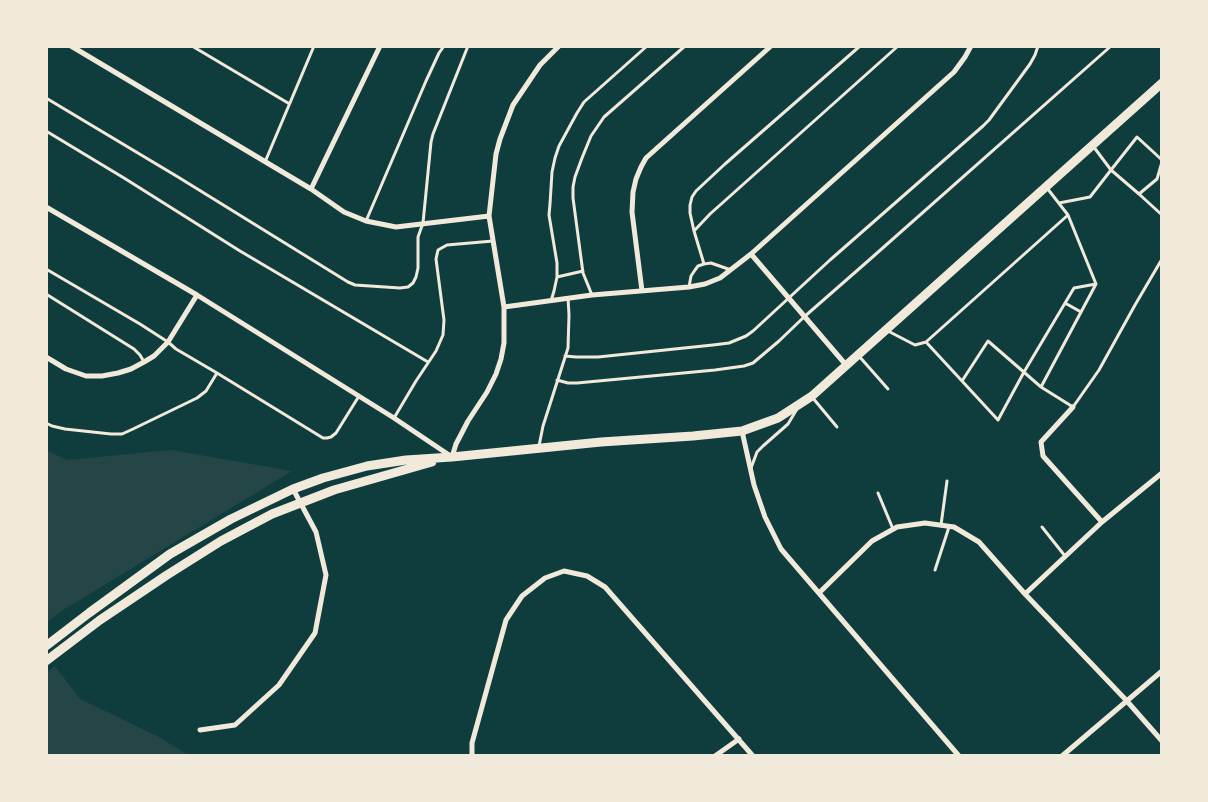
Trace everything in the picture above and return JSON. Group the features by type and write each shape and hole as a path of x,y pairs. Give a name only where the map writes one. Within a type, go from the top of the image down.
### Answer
{"main road":[{"path":"46,646 170,554 231,519 293,489 323,478 366,466 406,460 742,431 778,418 812,396 1162,83"},
{"path":"50,658 100,620 167,575 221,541 272,514 334,490 452,457"}],"street":[{"path":"71,46 311,189 344,212 366,221 396,226 489,216"},
{"path":"311,189 380,46"},
{"path":"46,207 197,295 394,418 452,457 456,444 468,421 496,374 504,343 504,307 489,216 496,154 513,105 540,65 559,46"},
{"path":"642,291 632,212 633,192 641,167 646,158 771,46"},
{"path":"504,307 592,295 689,287 705,284 720,278 751,254 954,72 971,46"},
{"path":"751,254 846,365"},
{"path":"46,357 66,369 86,376 118,373 154,356 168,342 197,295"},
{"path":"1073,407 1041,442 1043,456 1102,522"},
{"path":"742,431 754,485 765,517 781,549 956,755"},
{"path":"1025,594 1102,522 1162,473"},
{"path":"200,730 235,725 280,685 315,633 326,575 316,532 293,489"},
{"path":"819,593 872,541 897,527 926,522 954,528 979,542 1162,741"},
{"path":"472,756 472,743 506,620 522,596 545,578 564,570 587,576 605,587 753,756"},
{"path":"46,646 50,658"},
{"path":"1062,756 1162,671"},
{"path":"715,756 739,739"}],"lane":[{"path":"192,46 289,104"},
{"path":"265,162 314,46"},
{"path":"366,221 426,81 444,46"},
{"path":"46,98 334,274 355,285 400,288 408,287 413,283 416,276 418,268 418,237 422,224 431,142 468,46"},
{"path":"551,301 557,277 549,215 552,172 559,146 584,102 647,46"},
{"path":"592,295 583,270 573,198 575,177 591,136 604,117 685,46"},
{"path":"704,264 690,214 692,197 725,164 860,46"},
{"path":"694,231 710,214 898,46"},
{"path":"565,356 598,356 730,343 753,331 989,120 1030,64 1038,46"},
{"path":"557,380 577,383 714,370 753,363 1111,46"},
{"path":"46,131 428,362"},
{"path":"1059,203 1090,196 1137,137 1162,161 1157,179 1139,194"},
{"path":"1092,145 1112,170 1162,215"},
{"path":"1046,186 1068,215 1096,284"},
{"path":"885,330 915,345 926,342 1068,215"},
{"path":"394,418 436,351 443,335 444,320 436,258 438,250 446,245 494,241"},
{"path":"962,380 988,341 1042,387 1073,407 1099,370 1162,259"},
{"path":"689,287 691,276 698,266 711,264 731,270"},
{"path":"46,269 323,438 331,437 336,433 359,396"},
{"path":"557,277 583,270"},
{"path":"926,342 998,420 1074,288 1096,284"},
{"path":"1042,387 1096,284"},
{"path":"46,294 134,349 144,362"},
{"path":"538,449 543,426 568,348 568,298"},
{"path":"1065,303 1081,312"},
{"path":"858,354 888,389"},
{"path":"46,423 65,429 122,434 197,398 206,391 217,373"},
{"path":"812,396 837,427"},
{"path":"750,469 757,452 788,424 802,402"},
{"path":"941,525 947,481"},
{"path":"878,493 893,530"},
{"path":"935,570 949,527"},
{"path":"1042,527 1065,556"}],"shaded area":[{"path":"46,450 67,460 171,450 292,471 63,610 46,623"},
{"path":"55,666 80,699 157,736 193,756 46,756 46,673"}]}
